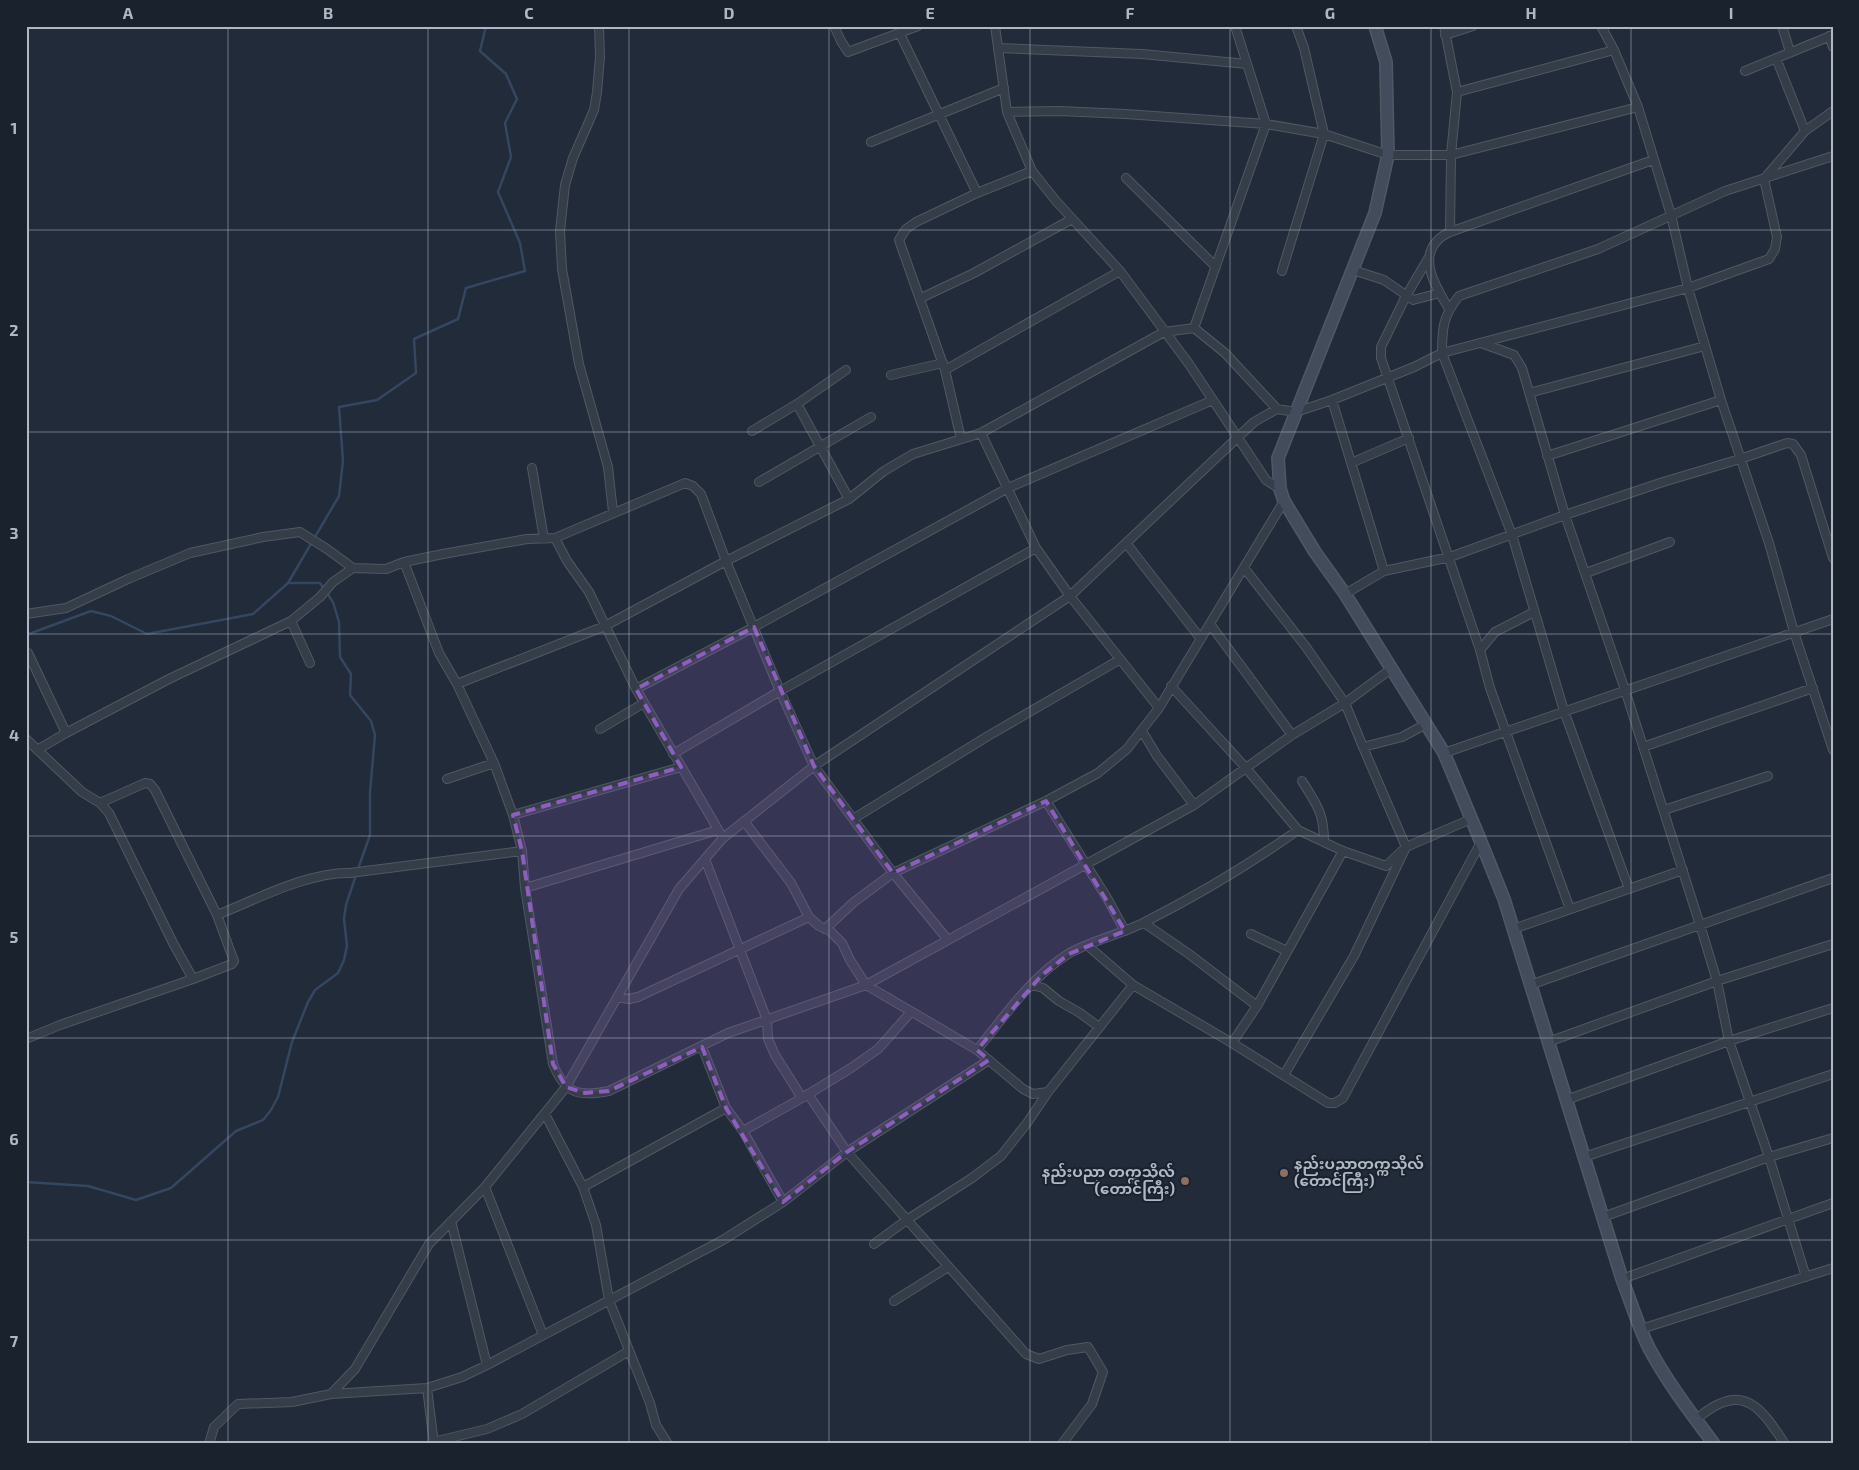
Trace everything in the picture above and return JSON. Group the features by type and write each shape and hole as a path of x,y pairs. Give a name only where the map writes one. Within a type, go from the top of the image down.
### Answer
{"main road":[{"path":"1375,26 1386,62 1388,155 1375,212 1278,458 1280,489 1284,501 1315,552 1345,594 1444,753 1504,898 1602,1217 1622,1279 1648,1347 1670,1384 1714,1444"}],"street":[{"path":"599,26 598,92 594,110 573,158 565,185 560,231 562,269 579,364 608,467 613,512"},
{"path":"834,26 848,52 918,26"},
{"path":"995,26 1007,112 1032,171 1072,219 1120,271 1213,400 1266,480 1280,489"},
{"path":"1194,328 1266,124 1235,26"},
{"path":"1282,271 1324,134 1304,48 1296,26"},
{"path":"1444,26 1457,92 1451,155 1450,232"},
{"path":"1445,35 1473,26"},
{"path":"1600,26 1614,50 1638,107 1671,216 1688,288 1721,400 1833,750"},
{"path":"1782,26 1790,52"},
{"path":"903,30 939,115 976,193"},
{"path":"1745,71 1831,35 1833,48"},
{"path":"999,48 1142,54 1247,64"},
{"path":"1457,92 1614,50"},
{"path":"1776,58 1805,131"},
{"path":"871,142 1004,88"},
{"path":"1007,112 1059,111 1126,114 1266,124 1324,134 1388,155 1451,155 1638,107"},
{"path":"1764,178 1805,131 1833,111"},
{"path":"1629,889 1564,711 1512,535 1442,353 1442,326 1449,309 1459,296 1598,248 1725,191 1833,156"},
{"path":"1570,909 1490,688 1480,650 1450,557 1381,358 1381,348 1406,296 1429,257 1436,241 1450,232 1653,160"},
{"path":"961,439 944,366 899,240 906,229 916,222 976,193 1032,171"},
{"path":"1126,178 1216,267"},
{"path":"458,684 606,626 726,561 849,499 884,471 914,454 981,433 1164,332 1194,328 1225,353 1277,409 1296,412 1388,378 1431,360 1442,353 1688,288 1769,259 1775,249 1777,237 1764,178"},
{"path":"921,298 982,269 1072,219"},
{"path":"1429,257 1431,274 1449,309"},
{"path":"1353,270 1384,280 1413,300 1440,294"},
{"path":"891,375 944,366 1120,271"},
{"path":"1479,343 1508,351 1516,358 1522,368 1565,515 1625,690 1683,870 1717,981 1729,1041 1769,1157 1806,1276"},
{"path":"1529,394 1705,346"},
{"path":"752,431 797,404 846,370"},
{"path":"636,689 754,627 1008,488 1213,400"},
{"path":"1332,400 1384,571"},
{"path":"1548,456 1721,400"},
{"path":"797,404 849,499"},
{"path":"331,1394 355,1369 429,1244 486,1187 566,1088 680,889 723,838 814,766 1070,596 1238,436 1254,422 1277,409"},
{"path":"759,482 871,417"},
{"path":"981,433 1036,548 1119,660 1159,708"},
{"path":"1351,462 1409,438"},
{"path":"1345,594 1384,571 1450,557 1565,515 1787,442 1793,444 1801,455 1833,558"},
{"path":"532,468 544,539"},
{"path":"26,614 66,608 190,553 263,537 300,532 353,568 386,569 404,562 527,539 555,538 613,512 686,483 694,486 701,494 726,561 780,691 814,766 893,873 948,940"},
{"path":"825,929 854,902 893,873 1046,801 1098,773 1127,750 1159,708 1284,501"},
{"path":"555,538 567,561 590,592 636,689 723,838"},
{"path":"1586,573 1670,542"},
{"path":"1126,543 1201,639"},
{"path":"673,754 780,691 1036,548"},
{"path":"404,562 439,653 458,684 494,763 513,815 522,851 524,888 553,1064 566,1088 574,1092 609,1091 728,1033 866,984 1194,805 1292,735 1346,703 1391,668"},
{"path":"38,750 66,733 169,679 292,621 320,597 333,582 353,568"},
{"path":"1245,568 1346,703 1406,847 1354,956 1284,1075"},
{"path":"1480,650 1495,632 1534,612"},
{"path":"1444,753 1833,619"},
{"path":"292,621 310,663"},
{"path":"1210,624 1292,735"},
{"path":"28,653 66,733"},
{"path":"853,819 988,736 1119,660"},
{"path":"1171,686 1246,768 1298,830 1343,851 1386,866 1406,847 1471,819"},
{"path":"1643,747 1813,688"},
{"path":"600,729 644,703"},
{"path":"1363,747 1402,737 1426,724"},
{"path":"1142,731 1157,756 1194,805"},
{"path":"26,740 82,792 100,803 109,813 173,943 193,979"},
{"path":"447,779 494,763"},
{"path":"513,815 681,767"},
{"path":"1664,810 1768,776"},
{"path":"1302,781 1317,804 1324,822 1324,842"},
{"path":"26,1039 60,1025 193,979 232,964 234,961 217,915 155,790 150,784 145,783 100,803"},
{"path":"1046,801 1125,931"},
{"path":"744,821 791,883 809,917 842,944 866,984 977,1050 1023,1089 1033,1094 1048,1092"},
{"path":"524,888 718,830"},
{"path":"977,1050 1032,985 1069,954 1144,923 1255,860 1298,830"},
{"path":"1088,946 1133,984 1328,1103 1335,1103 1342,1098 1481,842"},
{"path":"217,915 314,877 522,851"},
{"path":"1232,1043 1257,1006 1343,851"},
{"path":"705,859 767,1020 768,1039 775,1055 847,1152 1026,1354 1040,1359 1068,1350 1088,1348 1103,1372 1092,1404 1062,1444"},
{"path":"1514,930 1683,870"},
{"path":"1530,985 1833,878"},
{"path":"617,997 638,997 809,917"},
{"path":"1144,923 1189,954 1257,1006"},
{"path":"1250,934 1287,951"},
{"path":"1548,1042 1717,981 1833,944"},
{"path":"874,1244 908,1219 972,1178 1001,1156 1048,1092 1133,984"},
{"path":"1032,985 1043,988 1059,1001 1099,1027"},
{"path":"1566,1100 1729,1041 1833,1008"},
{"path":"743,1131 851,1068 878,1048 912,1012"},
{"path":"702,1047 726,1108 743,1131 783,1202"},
{"path":"209,1444 214,1427 238,1404 292,1402 331,1394 427,1388 462,1377 487,1365 723,1240 783,1202 847,1152 989,1060"},
{"path":"1584,1157 1833,1074"},
{"path":"583,1187 726,1108"},
{"path":"545,1114 583,1187 596,1225 609,1300 650,1403 656,1425 668,1444"},
{"path":"1602,1217 1769,1157 1833,1138"},
{"path":"486,1187 543,1335"},
{"path":"1622,1279 1833,1203"},
{"path":"451,1221 487,1365"},
{"path":"894,1301 948,1267"},
{"path":"1641,1329 1833,1268"},
{"path":"427,1388 433,1443 487,1429 522,1414 629,1351"},
{"path":"1696,1419 1720,1403 1739,1399 1757,1407 1785,1444"}],"highlighted area":[{"path":"754,627 814,766 893,873 1046,801 1125,931 1069,954 1042,975 977,1050 989,1060 847,1152 783,1202 726,1108 702,1047 609,1091 585,1093 566,1087 553,1064 522,851 513,815 681,767 636,689"}],"waterway":[{"path":"26,635 91,611 111,616 147,634 253,614 288,583 339,496 343,461 339,407 377,400 416,373 414,339 458,319 466,288 525,271 520,243 498,192 511,157 505,123 517,99 506,74 480,51 486,26"},
{"path":"288,583 320,583 333,602 339,622 340,657 351,674 350,695 371,721 375,735 370,792 370,835 358,869"},
{"path":"26,1182 88,1186 136,1200 171,1188 236,1131 263,1120 278,1097 292,1042 308,1002 315,990 338,973 344,960 347,946 344,919 346,905 356,875"}],"place":[{"name":"နည်းပညာတက္ကသိုလ် (တောင်ကြီး)","path":"1284,1173"},
{"name":"နည်းပညာ တက္ကသိုလ် (တောင်ကြီး)","path":"1185,1181"}]}
